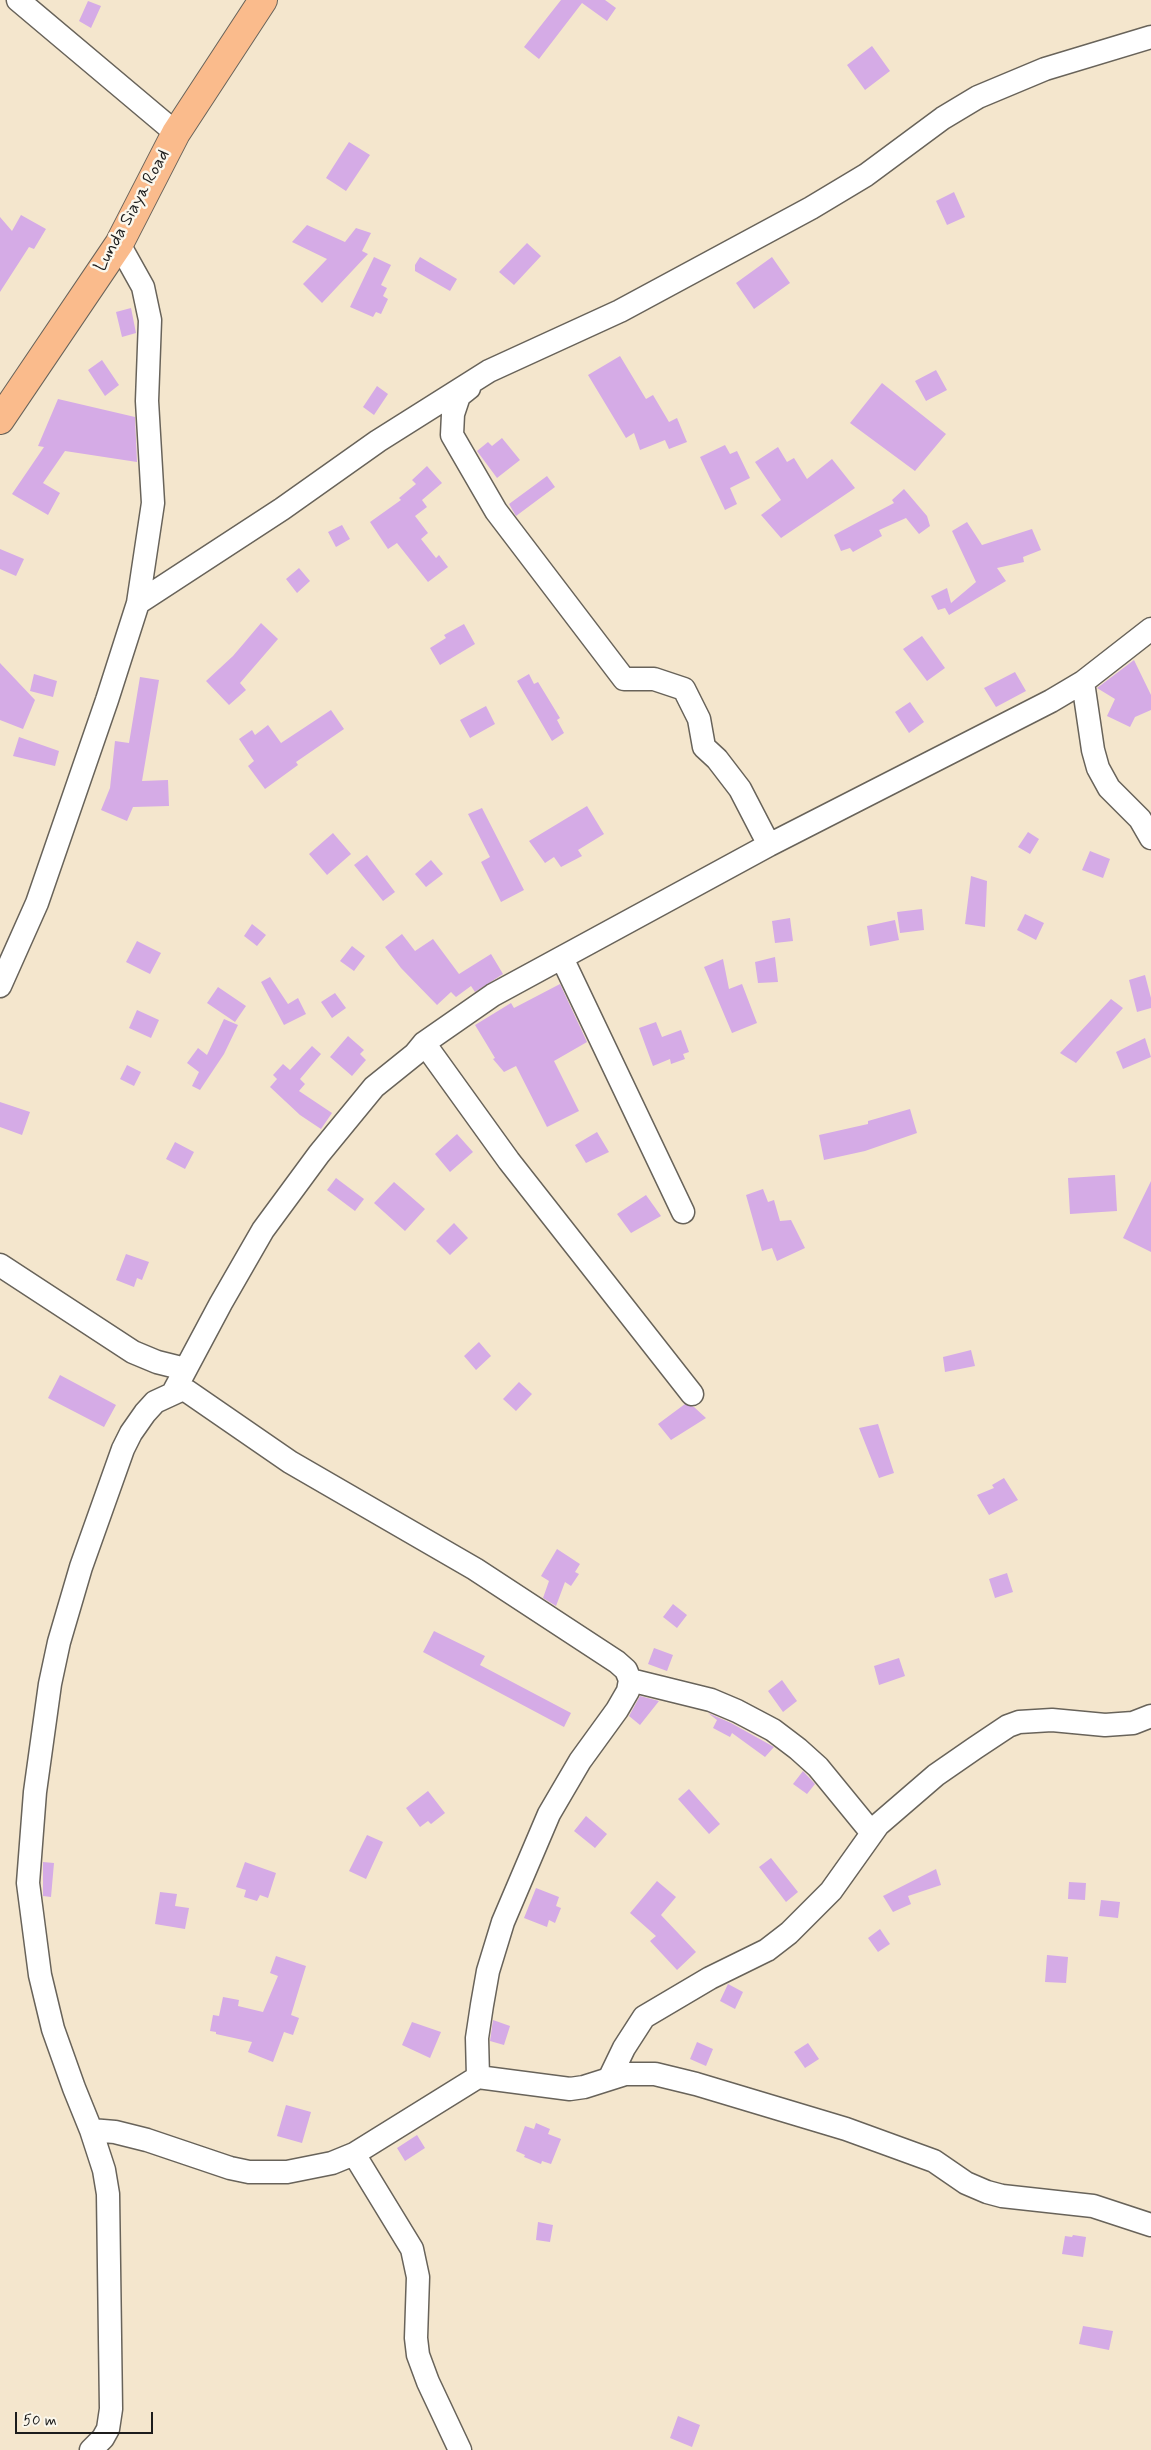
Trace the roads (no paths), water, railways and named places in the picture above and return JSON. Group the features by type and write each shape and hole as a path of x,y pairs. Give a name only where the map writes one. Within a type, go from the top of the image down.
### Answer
{"main road":[{"name":"Lunda Siaya Road","path":"0,420 120,244 176,133 263,0"}],"street":[{"path":"18,0 176,133"},
{"path":"138,603 282,509 378,441 489,372 620,312 811,208 866,175 943,118 978,97 1045,69 1151,37"},
{"path":"0,986 37,904 138,603 153,503 147,401 150,320 143,286 120,244"},
{"path":"489,372 460,396 453,414 452,435 466,462 496,511 624,679 654,679 684,689 699,719 704,747 717,759 740,788 769,845"},
{"path":"173,1393 263,1230 313,1162 374,1087 415,1054 424,1043 479,1004 562,958 769,845 1026,714 1083,682 1151,629"},
{"path":"1083,682 1092,750 1098,768 1109,788 1140,819 1151,838"},
{"path":"562,958 683,1212"},
{"path":"424,1043 509,1161 692,1394"},
{"path":"0,1265 133,1352 157,1362 185,1369"},
{"path":"91,2450 103,2438 108,2429 111,2409 108,2194 104,2170 91,2130 53,2029 40,1976 28,1883 30,1832 50,1684 59,1642 81,1567 131,1432 155,1402 173,1393 181,1390 187,1391 290,1462 475,1569 617,1662 626,1670 630,1680 628,1692 580,1761 549,1814 503,1922 488,1971 482,2005 477,2038 478,2077"},
{"path":"630,1680 711,1700 773,1730 798,1748 818,1767 872,1832"},
{"path":"610,2078 624,2048 644,2017 710,1978 753,1958 789,1933 832,1891 872,1832 936,1775 1008,1726 1034,1720 1120,1724 1151,1716"},
{"path":"91,2130 115,2132 147,2140 202,2160 249,2172 287,2172 332,2163 354,2154 478,2077 570,2089 584,2087 625,2074 654,2074 696,2084 846,2129 934,2161 977,2190 1002,2196 1070,2202 1100,2207 1151,2225"},
{"path":"354,2154 412,2249 418,2277 416,2338 418,2355 428,2382 460,2450"}]}
